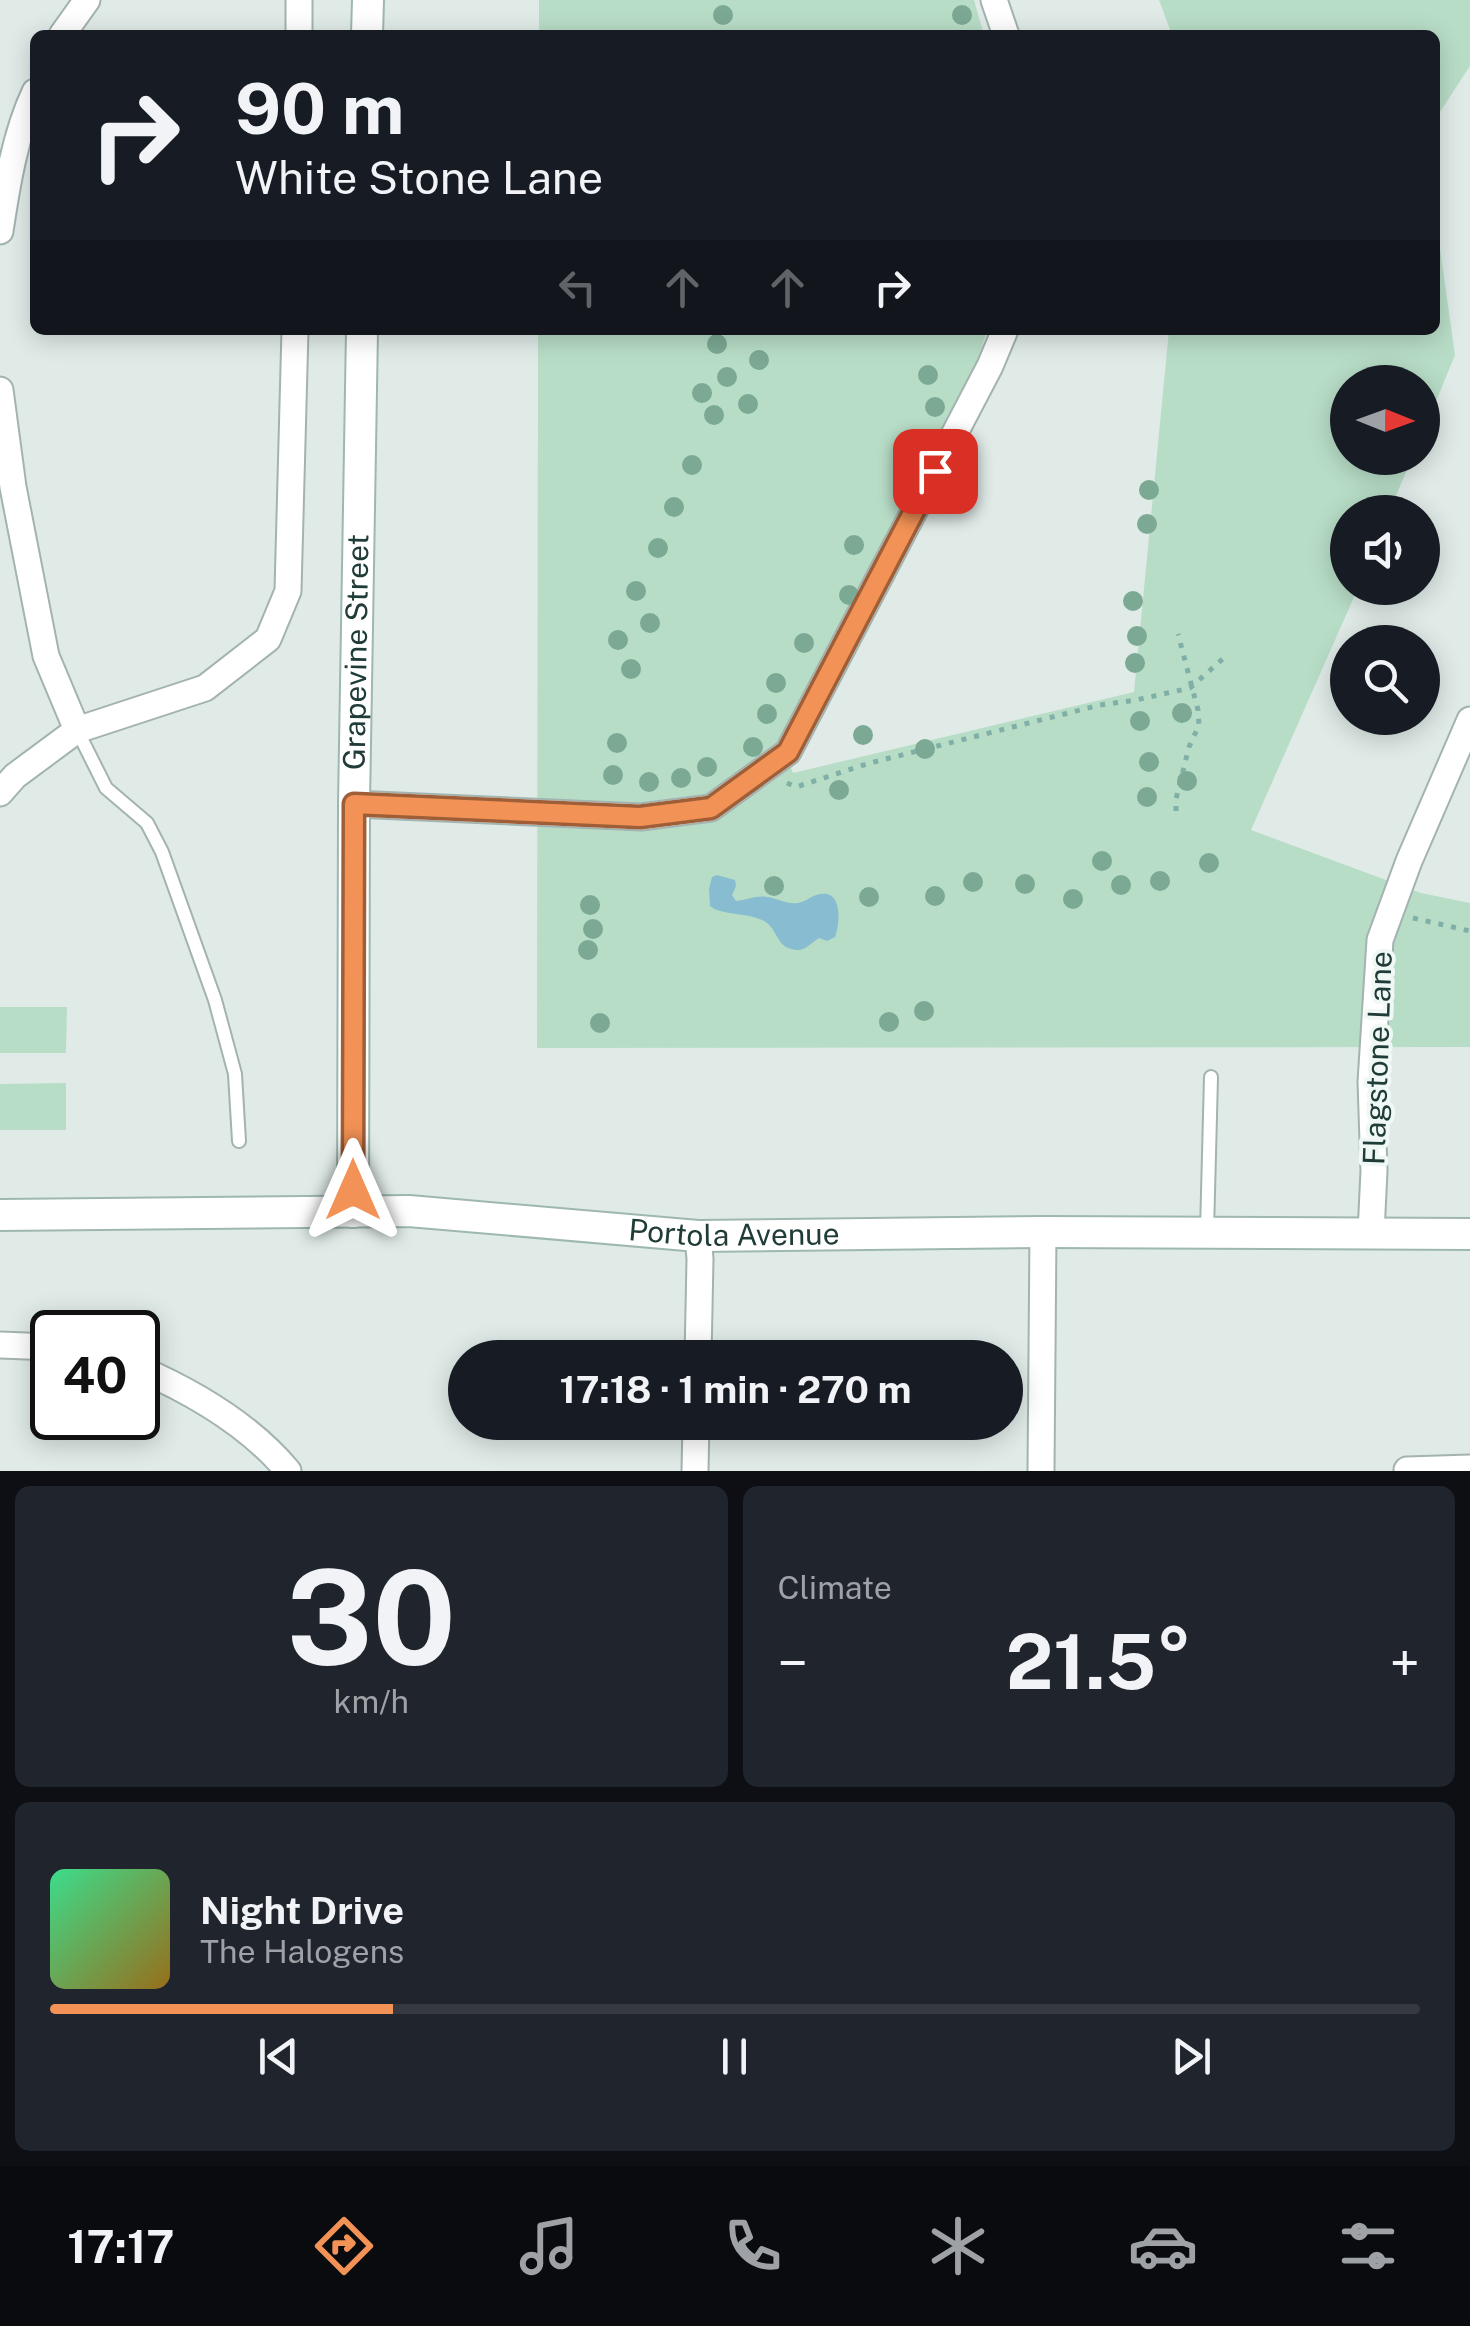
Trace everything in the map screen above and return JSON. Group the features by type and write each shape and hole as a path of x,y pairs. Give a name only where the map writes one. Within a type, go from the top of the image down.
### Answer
{"street":[{"path":"66,30 87,0"},
{"path":"299,30 300,0"},
{"path":"367,30 368,0"},
{"path":"994,0 1004,30"},
{"path":"0,230 30,103"},
{"path":"0,793 15,776 76,730 206,688 268,639 288,591 296,335"},
{"name":"Grapevine Street","path":"352,1212 362,335"},
{"path":"354,804 640,817 711,808 761,772 788,752 1004,335"},
{"path":"0,390 13,487 46,656 76,730"},
{"name":"Flagstone Lane","path":"1370,1233 1374,1171 1371,1082 1380,940 1409,860 1470,720"},
{"name":"Portola Avenue","path":"0,1214 409,1212 698,1236 1043,1232 1470,1234"},
{"path":"1041,1471 1043,1232"},
{"path":"698,1236 698,1340"},
{"path":"0,1345 30,1346"},
{"path":"160,1378 231,1419 288,1471"},
{"path":"696,1440 696,1471"},
{"path":"1408,1470 1470,1468"}],"lane":[{"path":"76,730 106,788 146,823 162,852 215,1000 235,1074 239,1141"},
{"path":"1207,1233 1211,1078"}],"path":[{"path":"1176,810 1189,746 1199,725 1178,634"},
{"path":"761,772 796,786 1100,704 1190,688 1226,656"},
{"path":"1390,912 1470,931"}],"green space":[{"path":"539,0 974,0 983,30 539,30"},
{"path":"1159,0 1470,0 1470,66 1440,112 1440,30 1170,30"},
{"path":"1440,248 1455,355 1440,392 1440,365 1330,365 1330,475 1405,475 1396,495 1330,495 1330,605 1350,605 1342,625 1330,625 1330,651 1251,830 1421,893 1470,903 1470,1047 537,1048 538,335 985,335 977,363 784,748 793,773 1134,692 1169,335 1440,335"},
{"path":"0,1007 67,1007 66,1053 0,1053"},
{"path":"66,1083 66,1130 0,1130 0,1084"}],"water":[{"path":"712,877 735,880 732,895 736,901 763,897 794,903 817,895 833,897 838,909 835,937 827,941 819,938 800,950 786,947 764,921 710,906 709,889"}],"route":[{"path":"353,1190 354,804 640,817 711,808 788,752 935,471"}]}
